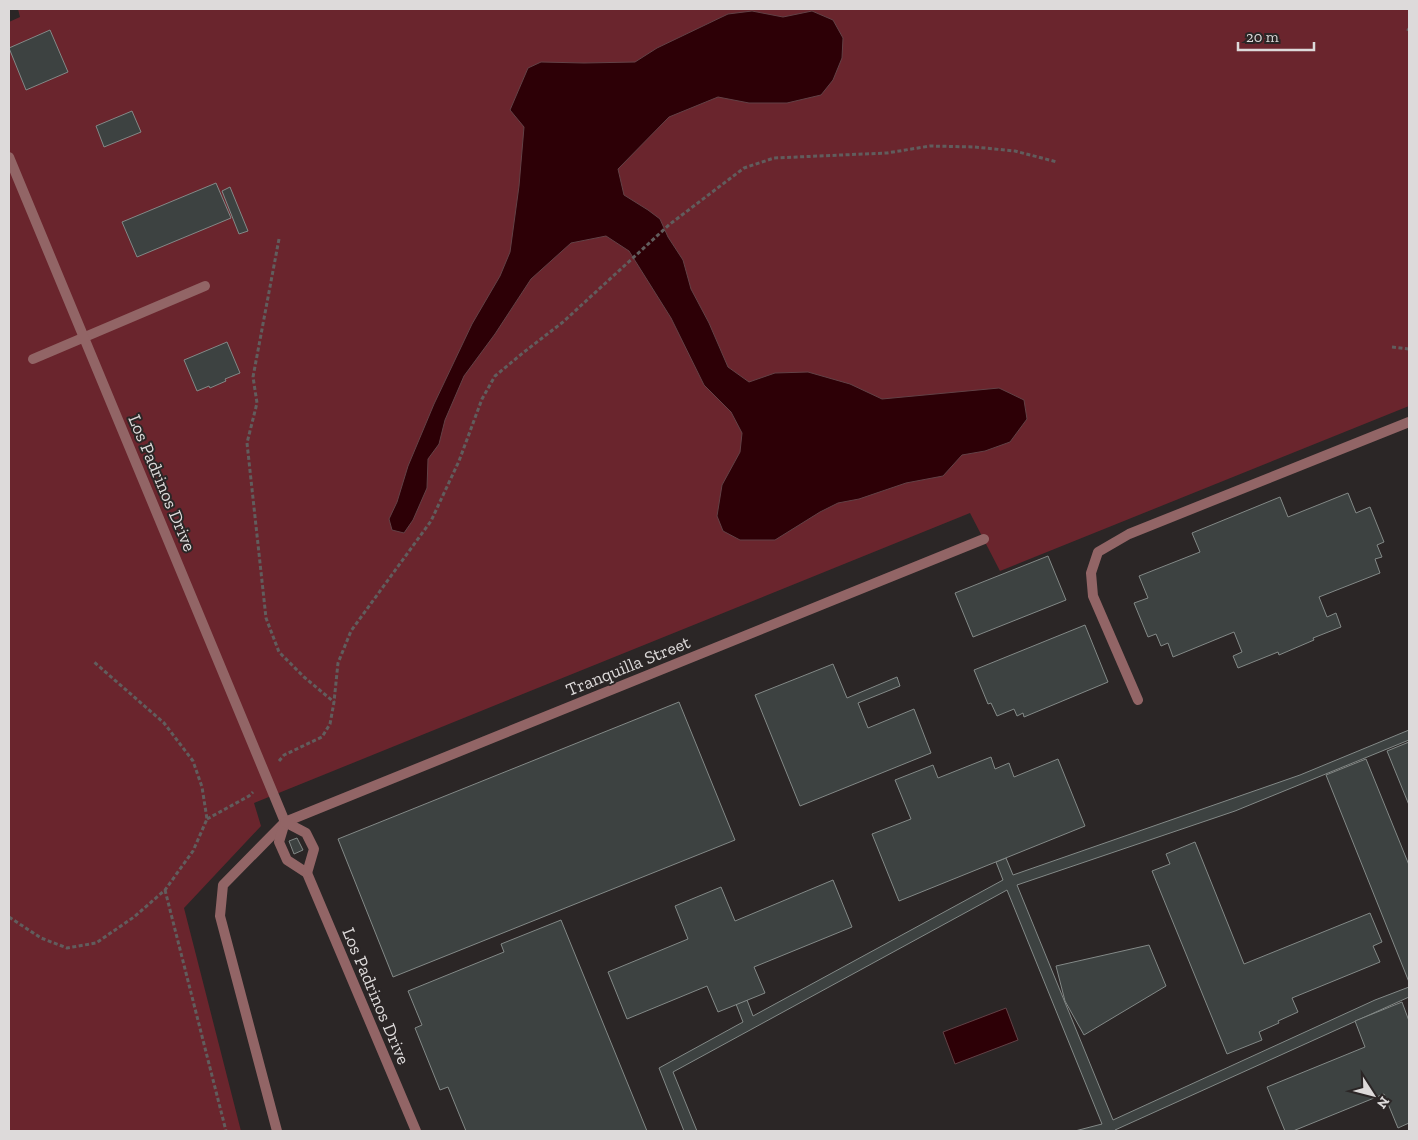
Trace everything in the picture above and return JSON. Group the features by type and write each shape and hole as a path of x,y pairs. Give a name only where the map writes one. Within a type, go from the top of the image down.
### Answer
{"street":[{"name":"Los Padrinos Drive","path":"9,157 285,822"},
{"path":"33,359 205,286"},
{"path":"1138,700 1093,596 1090,573 1098,552 1129,534 1409,422"},
{"name":"Tranquilla Street","path":"285,822 984,539"},
{"path":"285,822 306,833 314,849 307,873 286,860 279,842 285,822"},
{"path":"277,1131 220,916 223,885 285,822"},
{"name":"Los Padrinos Drive","path":"307,873 416,1131"}],"path":[{"path":"207,818 249,796 284,755 322,737 330,724 338,663 351,631 431,521 459,461 482,399 496,376 563,322 670,224 744,168 774,158 887,153 930,146 974,147 1015,151 1057,162"},
{"path":"279,239 253,377 257,403 248,443 266,618 279,652 334,702"},
{"path":"1392,347 1409,349"},
{"path":"9,917 41,938 67,948 96,943 134,917 165,890 193,851 207,818 202,787 193,761 164,723 94,662"},
{"path":"165,890 226,1131"}],"shaded area":[{"path":"18,9 1409,9 1409,406 1000,571 970,513 254,803 261,826 184,908 241,1131 9,1131 9,22 20,17"},
{"path":"752,11 783,17 812,11 833,20 843,38 842,58 833,80 821,95 787,103 749,103 718,97 669,117 618,169 624,195 660,219 668,237 683,260 691,289 709,323 728,367 749,382 775,373 808,372 850,384 882,399 999,388 1024,400 1027,419 1010,442 985,451 962,455 943,476 906,483 859,499 838,503 775,540 740,540 723,531 717,516 722,485 740,452 742,433 731,412 704,385 671,318 629,251 606,236 571,243 531,279 495,334 464,376 445,420 439,444 428,459 427,488 413,520 404,533 392,530 389,519 397,502 408,466 434,404 472,324 500,276 510,252 519,186 524,127 510,110 528,68 541,62 635,62 657,48 728,14"},
{"path":"1006,1008 1018,1040 955,1064 943,1032"}],"building":[{"path":"50,30 68,72 26,90 9,48"},
{"path":"132,111 141,132 104,147 96,126"},
{"path":"216,183 231,218 137,257 122,222"},
{"path":"230,187 248,231 239,234 222,191"},
{"path":"227,342 240,373 210,388 209,386 197,391 184,360"},
{"path":"1348,493 1356,513 1370,507 1384,542 1377,545 1382,557 1375,559 1380,573 1319,597 1327,617 1336,613 1341,627 1279,655 1278,652 1238,668 1233,656 1242,652 1234,632 1173,657 1168,643 1161,646 1156,634 1148,637 1134,603 1148,598 1139,576 1200,552 1192,533 1280,497 1288,517"},
{"path":"1048,556 1066,600 973,637 955,593"},
{"path":"1085,625 1108,682 1024,717 1023,713 1017,716 1014,709 997,716 991,703 988,704 974,670"},
{"path":"833,664 847,698 897,677 900,686 858,703 868,728 914,709 931,753 800,806 755,695"},
{"path":"679,702 735,840 393,977 338,839"},
{"path":"1409,730 1409,740 1235,811 1017,885 1113,1120 1375,1000 1409,987 1409,997 1116,1131 1075,1131 1102,1124 1007,890 673,1072 697,1131 684,1131 659,1068 743,1022 736,1004 747,1000 753,1016 1003,880 996,862 1006,858 1013,875 1300,775"},
{"path":"1409,742 1409,805 1387,751"},
{"path":"991,757 995,769 1009,763 1014,777 1058,759 1085,826 899,901 872,834 911,819 895,780 933,765 938,778"},
{"path":"1366,759 1409,865 1409,982 1326,775"},
{"path":"297,838 303,850 294,854 289,841"},
{"path":"1195,842 1244,964 1370,913 1382,942 1373,946 1380,962 1292,998 1298,1012 1259,1032 1262,1040 1227,1054 1152,871 1170,864 1166,854"},
{"path":"833,880 852,927 754,967 765,993 718,1012 707,986 627,1019 608,972 688,939 675,906 721,887 735,921"},
{"path":"561,920 647,1131 466,1131 448,1087 440,1090 415,1028 422,1025 408,991 504,952 501,944"},
{"path":"1149,945 1166,986 1084,1035 1065,1001 1056,966"},
{"path":"1402,1002 1409,1021 1409,1123 1398,1128 1384,1094 1293,1131 1285,1131 1267,1087 1365,1047 1355,1021"}]}
